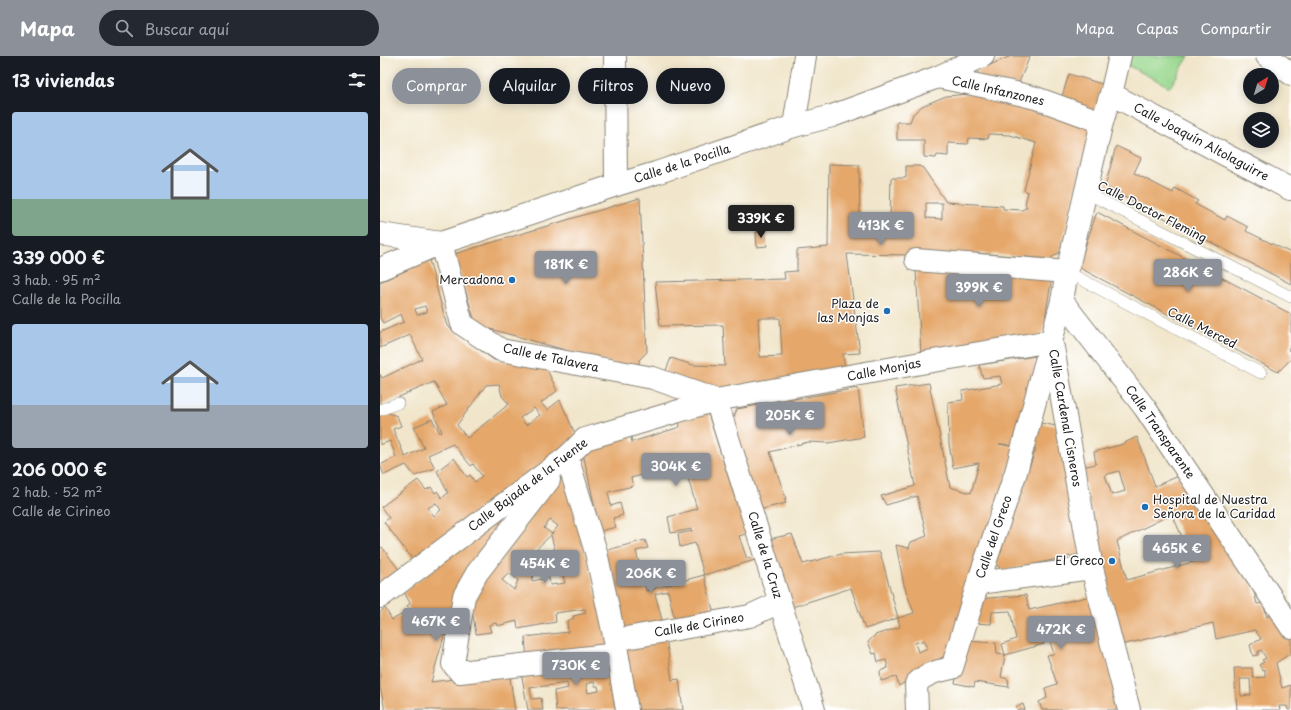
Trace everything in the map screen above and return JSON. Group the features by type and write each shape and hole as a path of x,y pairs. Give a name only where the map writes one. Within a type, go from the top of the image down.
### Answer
{"street":[{"path":"615,56 616,185"},
{"path":"794,126 805,56"},
{"name":"Calle de la Pocilla","path":"380,269 441,243 794,126 832,116 938,77 983,56"},
{"name":"Calle Cardenal Cisneros","path":"1120,56 1111,94 1102,122 1087,193 1067,272 1062,301 1051,341 1092,568 1129,710"},
{"path":"1267,56 1291,74"},
{"name":"Calle Infanzones","path":"938,77 1036,98 1102,122"},
{"name":"Calle Joaquín Altolaguirre","path":"1111,94 1290,188 1291,187"},
{"path":"380,234 441,243"},
{"name":"Calle de Talavera","path":"441,243 462,324 501,350 653,378 716,400"},
{"path":"916,260 1067,272"},
{"name":"Calle Transparente","path":"1062,301 1145,408 1283,597 1291,627"},
{"name":"Calle Monjas","path":"716,400 1051,341"},
{"name":"Calle del Greco","path":"917,710 916,684 922,677 934,672 952,668 978,583 1016,472 1051,341"},
{"name":"Calle Bajada de la Fuente","path":"380,597 567,457 584,439 716,400"},
{"name":"Calle de la Cruz","path":"716,400 814,710"},
{"path":"567,457 596,552 616,647 627,710"},
{"name":"Calle de Cirineo","path":"567,457 474,579 464,596 453,664 460,672 616,647 750,616 780,602"},
{"path":"978,583 1092,568"}],"lane":[{"name":"Calle Doctor Fleming","path":"1087,193 1291,298"},
{"name":"Calle Merced","path":"1067,272 1261,373"},
{"path":"380,410 398,403"}],"green space":[{"path":"1125,56 1189,56 1170,87 1123,63"}],"building":[{"path":"1011,56 1030,56 1018,85 979,78 978,70"},
{"path":"1069,74 1102,84 1095,112 1060,103"},
{"path":"991,92 1092,124 1060,252 1050,259 976,253 975,256 847,254 860,353 843,354 845,370 737,390 705,389 664,375 671,358 693,365 725,366 723,325 660,326 655,282 785,279 784,272 797,271 797,250 828,247 829,164 859,165 860,219 890,220 891,178 906,178 906,166 919,166 923,168 946,202 1003,206 1003,209 1022,210 1027,207 1025,204 1028,192 1024,190 1036,143 1010,135 989,134 988,139 969,138 968,144 948,143 948,156 937,155 936,158 924,157 924,140 897,140 897,122 910,122 913,114 922,106 946,96","holes":["926,203 942,203 942,219 926,218","758,318 780,318 782,356 760,357"]},
{"path":"1116,146 1141,158 1134,173 1173,193 1175,188 1198,201 1195,204 1225,220 1227,216 1248,227 1246,231 1291,253 1291,284 1105,187"},
{"path":"640,198 647,352 639,360 640,371 476,325 454,254"},
{"path":"1097,212 1291,314 1291,343 1288,350 1291,352 1291,359 1278,372 1078,267"},
{"path":"765,231 767,246 757,247 756,232"},
{"path":"429,260 447,326 494,360 544,363 557,391 541,403 547,410 560,400 577,438 508,490 506,488 413,560 384,522 389,518 381,507 418,480 426,490 431,487 435,493 437,491 442,498 448,493 437,471 454,458 467,477 470,475 475,482 482,476 473,464 471,466 453,444 428,455 435,468 415,476 406,465 384,475 380,465 396,457 390,441 380,445 380,415 386,412 397,416 401,426 393,429 405,457 424,448 414,427 432,419 440,433 442,432 433,412 447,405 434,382 380,405 380,374 382,378 422,359 410,335 380,348 380,332 404,322 401,314 383,323 380,318 380,282","holes":["425,306 427,312 417,315 415,309","499,384 502,396 509,404 467,438 457,425 486,385","534,408 540,415 526,425 520,418","436,503 441,510 434,516 428,508"]},
{"path":"916,270 1052,277 1042,336 921,353"},
{"path":"1035,356 1034,380 1016,447 950,652 899,686 896,677 881,681 880,671 888,668 886,660 878,662 876,653 873,654 868,642 875,635 900,627 898,618 914,613 904,585 896,545 909,548 911,542 927,536 917,496 886,505 881,496 915,486 895,388 929,383 950,487 971,493 979,463 953,468 949,444 948,402 963,400 962,391 1002,384 1000,376 983,378 979,365","holes":["924,640 928,648 918,652 915,643"]},
{"path":"858,388 864,437 828,443 808,442 770,452 786,503 755,511 729,429 737,409"},
{"path":"708,413 740,514 742,513 749,533 739,536 747,559 754,557 755,560 704,575 695,543 680,547 678,534 692,531 692,529 671,533 668,517 697,509 683,461 642,472 642,475 631,478 633,486 608,492 611,506 620,503 623,515 613,518 616,527 600,531 583,453 586,446 630,434 632,442 680,427 679,421"},
{"path":"1041,423 1061,427 1080,554 1003,571 994,562 1036,449 1029,445"},
{"path":"1137,437 1155,486 1179,476 1250,575 1257,604 1263,603 1267,617 1271,614 1291,640 1291,653 1276,663 1282,688 1291,685 1291,710 1288,710 1287,706 1279,706 1280,710 1237,710 1234,668 1252,668 1253,678 1265,677 1265,669 1263,671 1259,665 1264,662 1262,660 1266,658 1261,650 1258,652 1258,655 1253,656 1250,645 1261,639 1255,630 1216,639 1213,623 1121,645 1082,467 1096,464 1094,452 1120,445","holes":["1119,471 1125,491 1112,495 1105,475","1172,514 1193,562 1127,580 1117,541","1240,679 1250,679 1251,695 1241,696"]},
{"path":"559,479 565,479 574,507 611,651 527,660 525,637 568,632 567,621 574,618 573,616 586,613 585,609 555,613 556,622 518,629 517,621 497,626 496,623 489,625 491,632 476,634 470,598","holes":["550,520 558,526 552,534 544,528","551,535 565,583 550,585 549,578 531,581 536,570 526,566 533,552","509,573 518,580 514,590 502,580"]},
{"path":"496,518 501,525 458,596 448,622 431,682 509,672 515,710 385,710 380,687 380,612 385,608 392,620 410,610 407,606 410,603 404,592"},
{"path":"792,534 803,564 841,554 880,552 898,618 865,629 851,588 786,609 765,540"},
{"path":"645,540 648,548 636,551 646,591 704,575 715,618 675,621 668,591 655,594 664,627 622,635 604,551"},
{"path":"382,547 399,570 380,584 380,548"},
{"path":"1026,595 1029,610 1091,596 1119,710 1042,710 1039,702 1047,698 1045,688 1057,684 1047,655 1054,654 1050,642 1062,638 1058,624 1040,628 1044,644 1005,655 1002,644 1016,639 1010,611 992,612 991,624 972,623 977,599"},
{"path":"666,637 672,680 679,679 683,710 631,710 622,643"},
{"path":"966,641 996,643 997,654 1005,655 1001,677 1008,679 1009,687 975,682 974,687 955,683"},
{"path":"611,658 619,710 556,710 554,691 568,688 567,683 530,688 532,699 541,698 543,710 528,710 521,672","holes":["594,682 595,686 598,686 599,691 588,693 586,684"]},
{"path":"1023,704 1025,710 1017,710 1016,707"}],"place":[{"name":"Mercadona","path":"512,280"},
{"name":"Plaza de las Monjas","path":"887,311"},
{"name":"Hospital de Nuestra Señora de la Caridad","path":"1145,507"},
{"name":"El Greco","path":"1112,561"}]}
